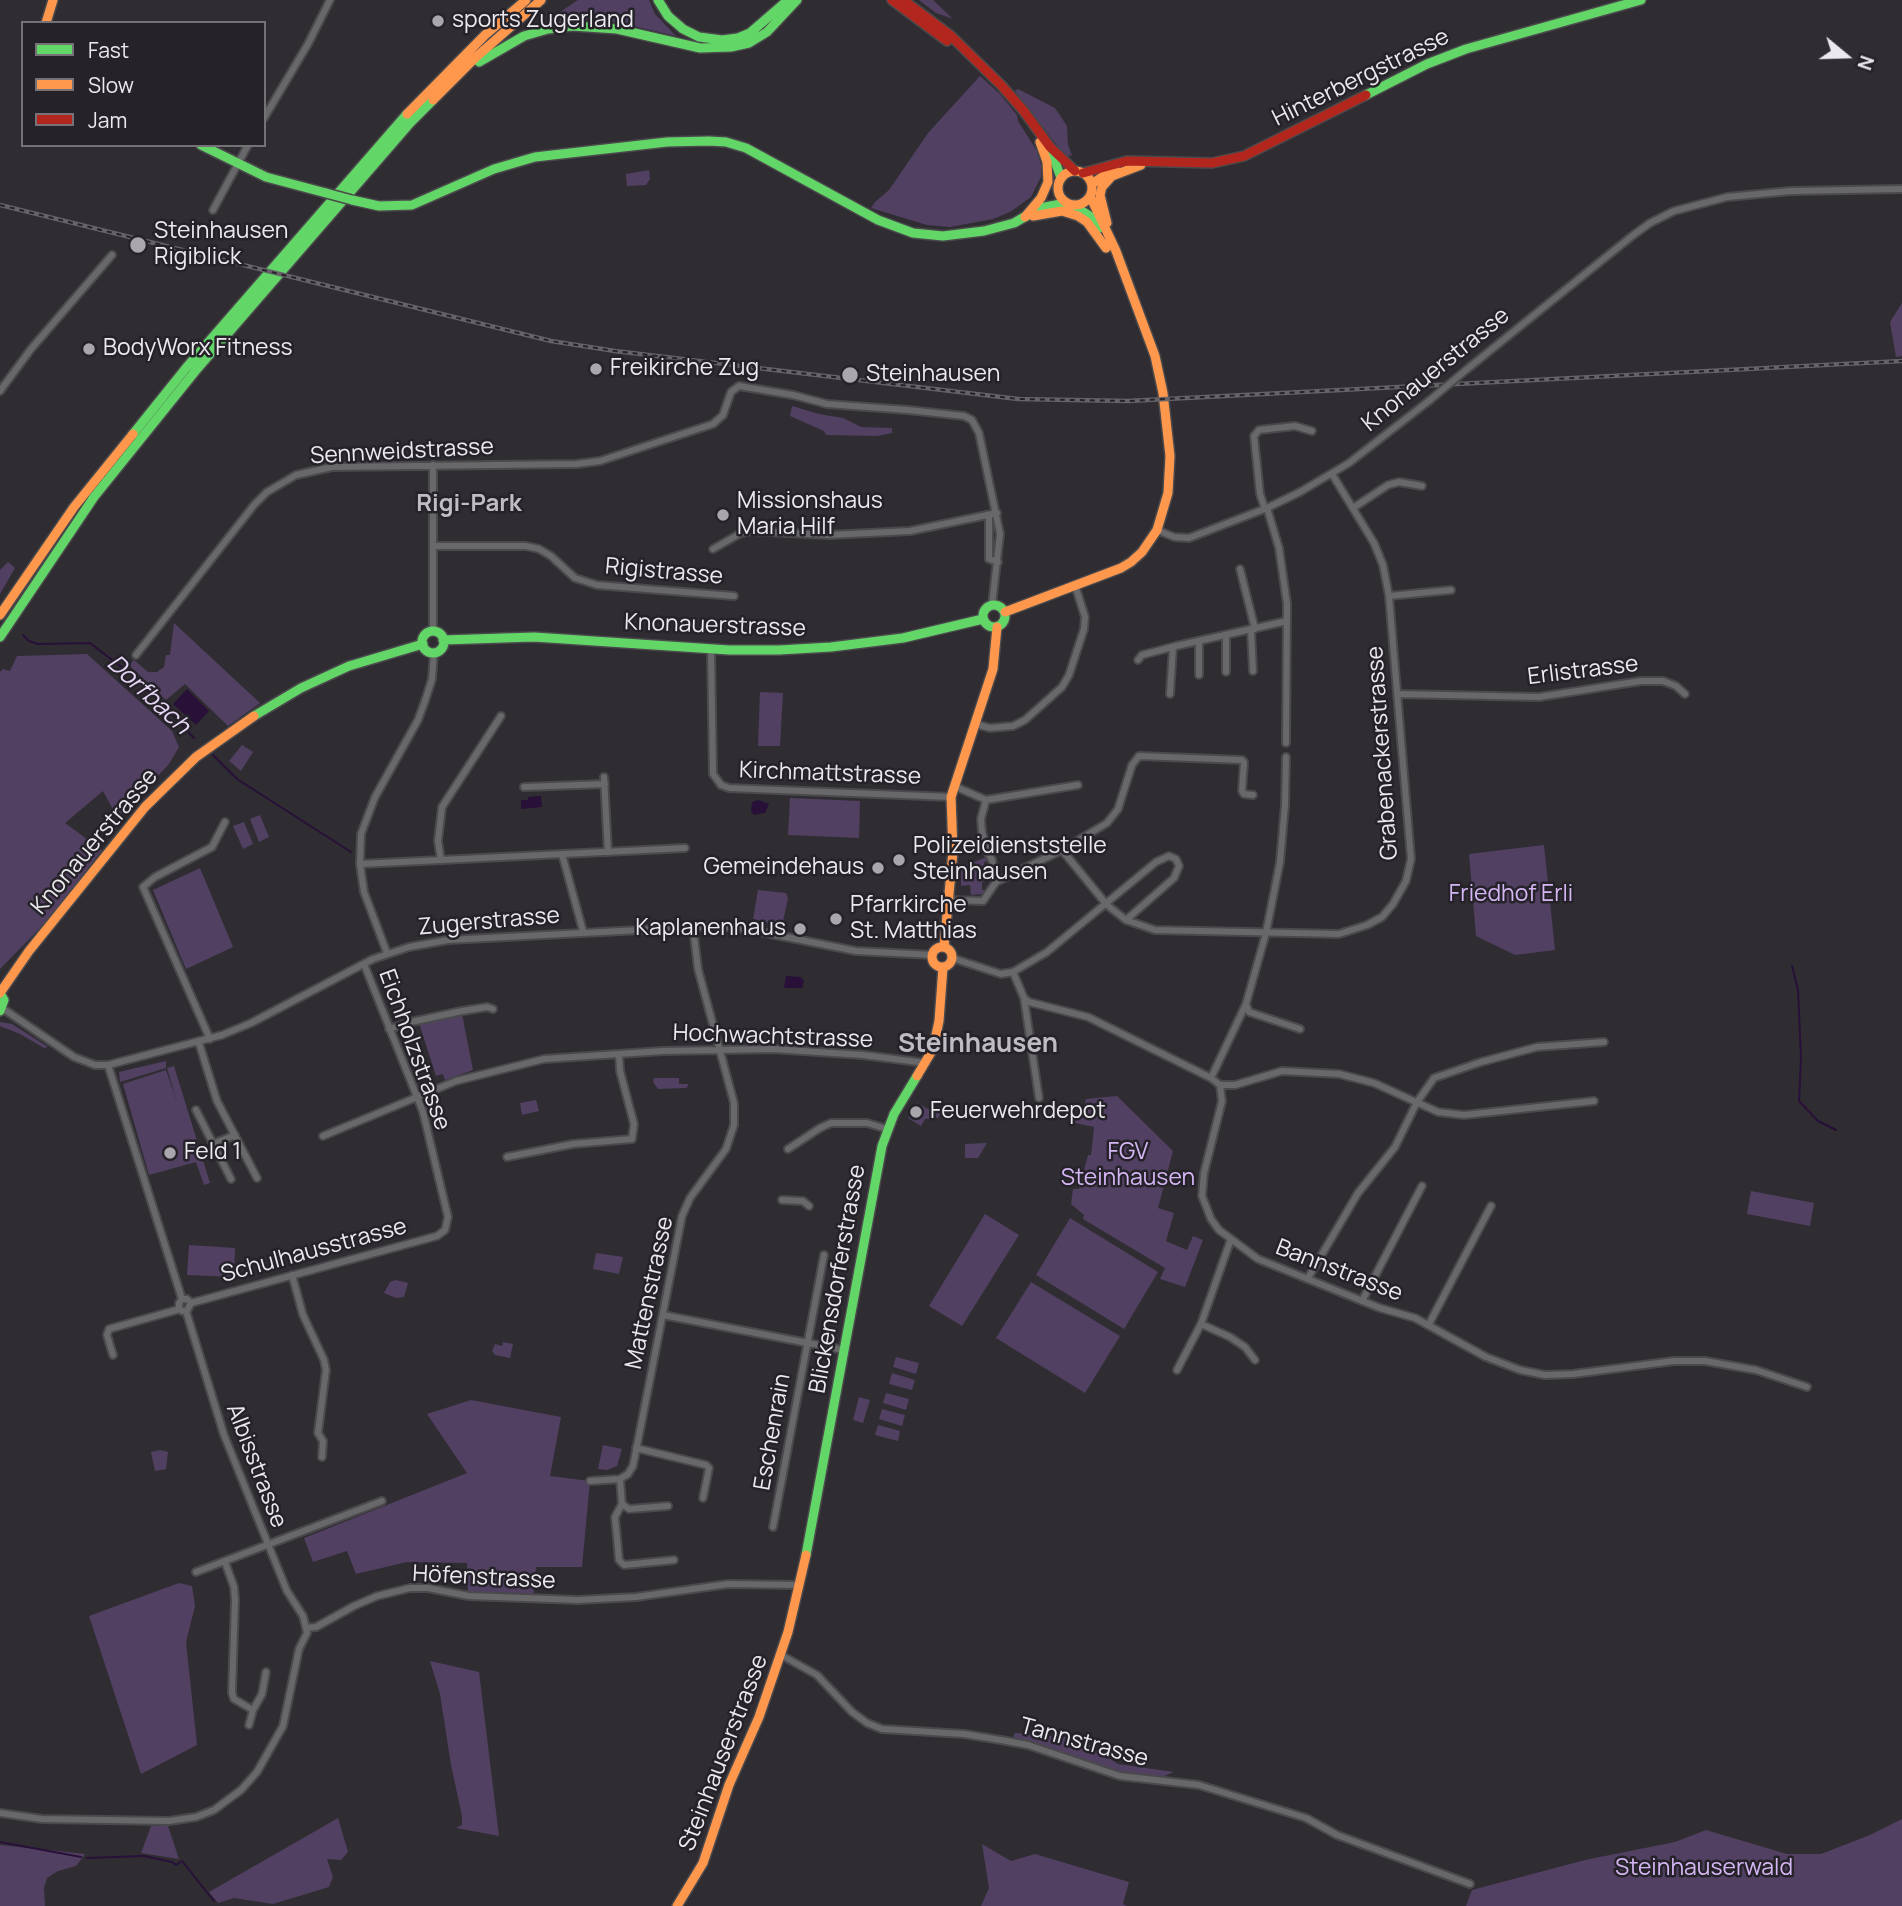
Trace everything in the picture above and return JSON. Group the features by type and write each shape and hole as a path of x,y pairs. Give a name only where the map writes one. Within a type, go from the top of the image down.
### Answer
{"main road":[{"path":"47,21 53,0"},
{"path":"0,615 74,508 178,378 401,120 520,0"},
{"path":"485,35 526,0"},
{"path":"0,637 67,534 142,436 372,166 446,86 541,0"},
{"path":"658,0 664,12 679,27 694,35 711,39 733,39 744,35 762,25 786,0"},
{"path":"446,86 501,47 541,31 580,26 608,28 689,46 723,48 749,43 767,32 797,0"},
{"path":"892,0 983,68"},
{"path":"903,0 941,27 1017,101 1050,147 1092,184 1090,196 1111,250"},
{"name":"Hinterbergstrasse","path":"1079,172 1108,165 1156,160 1212,163 1244,156 1427,64 1466,49 1641,0"},
{"path":"1025,217 1041,198 1049,173 1044,150 1030,121"},
{"path":"205,147 266,177 379,206 412,205 495,169 535,157 667,142 709,141 726,142 746,148 878,220 913,233 943,236 984,231 1014,223 1041,208 1082,204 1090,196"},
{"path":"1005,612 1127,565 1142,552 1157,530 1165,505 1169,478 1170,456 1165,411 1152,347 1111,250 1090,216 1060,196 1050,147"},
{"path":"1111,250 1102,206 1102,187 1112,176 1123,170 1156,160"},
{"name":"Hinterbergstrasse","path":"1092,184 1108,171 1137,162"},
{"path":"1041,208 1067,173 1079,172"},
{"path":"1025,217 1069,212 1087,222 1111,250"},
{"path":"944,947 953,851 951,797 993,669 997,627 1004,621 1005,612 1001,607 992,605 985,609 983,619 988,625 997,627"},
{"name":"Knonauerstrasse","path":"443,640 534,637 711,649 779,650 866,644 937,632 983,619"},
{"path":"433,631 439,633 443,640 442,648 434,652 427,651 423,644 424,636 433,631"},
{"name":"Knonauerstrasse","path":"0,993 29,951 145,807 196,757 238,725 301,688 349,666 423,644"},
{"path":"944,947 952,958 949,964 943,967 934,962 933,956 937,949 944,947"},
{"name":"Blickensdorferstrasse","path":"795,1608 879,1160 887,1129 933,1049 939,1021 943,967"},
{"path":"0,993 4,1000 1,1009"},
{"name":"Steinhauserstrasse","path":"677,1906 703,1863 729,1785 759,1717 795,1608"}],"street":[{"path":"266,115 309,44 330,0"},
{"path":"214,210 247,147"},
{"name":"Knonauerstrasse","path":"1157,530 1174,537 1189,538 1266,508 1332,474 1376,443 1632,236 1674,211 1727,197 1791,191 1902,189"},
{"path":"0,391 31,349 112,255"},
{"name":"Sennweidstrasse","path":"136,655 254,505 279,483 296,475 322,468 576,464 600,461 713,424 723,415 728,397 735,388 744,386 827,404 964,416 972,420 979,433 993,514"},
{"path":"1286,743 1287,621 1283,566 1260,494 1254,436 1259,430 1294,426 1312,431"},
{"path":"433,465 433,631"},
{"name":"Grabenackerstrasse","path":"1126,920 1155,930 1339,934 1359,929 1382,917 1406,881 1411,859 1390,596 1374,542 1332,474"},
{"path":"1353,508 1388,485 1399,482 1422,485"},
{"path":"713,549 741,533 750,531 829,535 910,531 993,514 1000,542 992,605"},
{"name":"Rigistrasse","path":"434,546 526,546 551,556 575,578 597,585 734,596"},
{"path":"1240,569 1253,629 1253,671"},
{"path":"975,724 990,728 1013,726 1026,720 1062,687 1069,675 1086,617 1074,585"},
{"path":"1390,596 1451,590"},
{"path":"1138,660 1142,655 1287,621"},
{"path":"1226,636 1226,672"},
{"path":"1199,642 1199,676"},
{"path":"1170,694 1173,648"},
{"name":"Kirchmattstrasse","path":"711,649 713,774 721,785 729,788 951,797"},
{"path":"387,953 364,892 360,864 361,834 365,818 418,720 432,678 434,652"},
{"name":"Erlistrasse","path":"1398,694 1539,697 1641,681 1663,681 1676,686 1685,694"},
{"path":"441,860 438,841 442,807 501,716"},
{"path":"948,900 983,901 996,882 1062,850 1107,823 1115,814 1132,765 1139,757 1242,760 1242,791 1244,794 1253,795"},
{"path":"1211,1078 1246,1004 1266,933 1280,862 1286,757"},
{"path":"524,787 604,781 608,852"},
{"path":"954,786 986,800 1078,785"},
{"path":"986,800 981,819 982,832 996,882"},
{"path":"210,1039 143,887 155,877 212,847 225,822"},
{"path":"360,864 685,848"},
{"path":"952,958 1001,974 1013,972 1047,952 1107,905 1156,862 1169,856 1176,859 1179,866 1174,878 1126,920 1107,905 1062,850"},
{"path":"562,854 583,931"},
{"name":"Zugerstrasse","path":"1,1009 74,1057 96,1065 108,1065 210,1039 251,1023 387,953 447,940 693,927 746,929 836,948 933,956"},
{"name":"Mattenstrasse","path":"620,1479 628,1475 633,1465 682,1216 690,1198 726,1149 734,1125 734,1102 698,969 693,927"},
{"name":"Eichholzstrasse","path":"364,964 423,1112 448,1217 444,1230"},
{"path":"1013,972 1024,998 1039,1098"},
{"path":"1024,998 1029,1002 1087,1017 1211,1078 1220,1085 1234,1085 1282,1071 1339,1074 1374,1083 1438,1112 1464,1115 1594,1101"},
{"path":"1246,1004 1250,1012 1300,1029"},
{"path":"389,1029 462,1011 486,1007 493,1009"},
{"path":"1308,1278 1347,1210 1395,1147 1417,1102 1434,1078 1537,1047 1604,1042"},
{"path":"199,1043 217,1101 257,1178"},
{"name":"Hochwachtstrasse","path":"323,1136 456,1081 544,1059 721,1050 813,1051 926,1063"},
{"path":"507,1157 573,1144 632,1139 634,1124 620,1071 619,1054"},
{"name":"Albisstrasse","path":"108,1065 182,1299 179,1303 224,1435 287,1591 303,1616 306,1628"},
{"name":"Bannstrasse","path":"1220,1085 1222,1101 1204,1173 1202,1196 1210,1219 1258,1259 1362,1301 1429,1324 1486,1357 1520,1370 1545,1375 1573,1374 1705,1361 1756,1370 1807,1387"},
{"path":"196,1110 230,1179"},
{"path":"788,1149 831,1123 867,1123 887,1129"},
{"path":"213,1144 235,1135"},
{"path":"1362,1301 1422,1186"},
{"path":"782,1200 803,1202 809,1206"},
{"path":"1429,1324 1491,1206"},
{"name":"Schulhausstrasse","path":"191,1303 437,1236 444,1230"},
{"path":"1177,1370 1201,1324 1231,1239"},
{"name":"Eschenrain","path":"773,1527 824,1255"},
{"path":"292,1275 303,1315 326,1370 318,1433 323,1441 322,1457"},
{"path":"113,1354 107,1335 109,1329 190,1308 191,1303 182,1299"},
{"path":"663,1315 844,1350"},
{"path":"1201,1324 1230,1337 1245,1347 1255,1360"},
{"path":"636,1448 706,1465 709,1468 703,1498"},
{"path":"590,1481 620,1479 622,1504 615,1517 619,1560 624,1565 674,1560"},
{"path":"196,1572 382,1501"},
{"path":"622,1504 629,1509 668,1506"},
{"path":"225,1562 234,1587 235,1600 232,1693 234,1699 253,1710"},
{"name":"Höfenstrasse","path":"306,1628 316,1627 354,1605 377,1596 410,1588 428,1588 469,1597 578,1600 614,1599 728,1584 800,1585"},
{"path":"0,1813 42,1819 169,1821 196,1817 227,1802 257,1772 283,1726 299,1649 307,1633 306,1628"},
{"name":"Tannstrasse","path":"781,1655 817,1675 846,1706 867,1723 882,1729 964,1734 1001,1740 1040,1749 1096,1770 1121,1776 1199,1785 1306,1818 1337,1835 1470,1884"},
{"path":"249,1725 253,1710 262,1694 266,1672"}],"green space":[{"path":"578,0 649,0 655,14 676,36 621,23 585,19 560,20 560,12"},
{"path":"919,0 933,0 953,19 936,13"},
{"path":"980,76 1000,94 1017,115 1037,151 1041,177 1031,197 1010,212 993,219 950,227 927,225 871,208 889,190 928,133"},
{"path":"1018,89 1055,108 1067,126 1068,145 1072,155 1066,157 1015,91"},
{"path":"649,170 650,179 646,185 627,186 626,174"},
{"path":"1902,303 1902,356 1896,357 1890,322"},
{"path":"792,406 843,418 861,427 892,428 892,433 877,436 826,435 824,431 790,416"},
{"path":"8,562 15,568 0,594 0,570"},
{"path":"174,623 260,703 228,726 185,684 166,700 129,665 134,660 148,672 157,672 164,667 166,655 170,655"},
{"path":"87,654 172,731 179,747 169,764 121,816 117,817 103,791 65,823 102,850 48,920 0,969 0,672 3,669 10,671 17,656"},
{"path":"760,692 783,693 780,746 758,746"},
{"path":"242,745 253,752 241,771 229,761"},
{"path":"790,798 860,801 859,838 788,835"},
{"path":"260,815 269,837 259,842 250,819"},
{"path":"244,822 253,844 243,849 233,826"},
{"name":"Friedhof Erli","path":"1544,845 1555,950 1515,955 1476,936 1469,854"},
{"path":"987,857 990,860 984,862 986,875 991,875 990,880 982,882 982,890 986,890 983,894 971,895 970,885 961,886 961,867"},
{"path":"200,868 233,947 186,969 153,890"},
{"path":"758,890 786,893 788,898 782,926 753,919"},
{"path":"462,1014 473,1070 445,1080 443,1074 436,1076 419,1023"},
{"path":"0,1022 12,1024 48,1047 44,1048 0,1026"},
{"path":"166,1061 166,1068 120,1082 119,1072"},
{"path":"174,1066 210,1183 204,1185 196,1162 149,1175 123,1084 166,1070 177,1102 167,1068"},
{"path":"654,1078 679,1078 679,1084 688,1086 658,1089 653,1082"},
{"name":"FGV Steinhausen","path":"1117,1096 1173,1151 1158,1208 1174,1213 1166,1241 1187,1250 1193,1236 1203,1240 1185,1287 1160,1279 1165,1268 1083,1219 1084,1215 1071,1204 1073,1189 1079,1189 1088,1155 1091,1155 1094,1127 1075,1123 1076,1116 1083,1116 1086,1099"},
{"path":"536,1100 539,1111 522,1115 520,1103"},
{"path":"917,1103 930,1110 932,1106 942,1111 938,1118 925,1119 921,1126 908,1118"},
{"path":"987,1143 978,1158 965,1158 965,1144"},
{"path":"1751,1191 1814,1203 1810,1226 1747,1214"},
{"path":"985,1214 1019,1235 962,1326 929,1306"},
{"path":"1070,1218 1158,1272 1124,1329 1036,1275"},
{"path":"189,1245 235,1248 234,1277 187,1275"},
{"path":"596,1253 623,1257 619,1274 593,1269"},
{"path":"396,1280 408,1283 404,1297 396,1298 384,1293 390,1282"},
{"path":"1031,1282 1120,1336 1085,1393 996,1338"},
{"path":"503,1342 513,1344 510,1358 495,1355 492,1351 495,1344 502,1346"},
{"path":"896,1357 919,1363 916,1374 893,1367"},
{"path":"892,1373 915,1380 912,1390 889,1384"},
{"path":"886,1393 909,1399 906,1410 883,1403"},
{"path":"859,1397 870,1400 863,1423 853,1420"},
{"path":"471,1400 561,1417 550,1476 590,1481 582,1567 536,1567 533,1600 468,1594 467,1563 407,1562 356,1574 347,1551 313,1562 304,1538 467,1473 427,1414"},
{"path":"882,1409 905,1415 902,1426 879,1419"},
{"path":"878,1425 900,1431 898,1441 875,1435"},
{"path":"603,1445 622,1449 617,1466 607,1470 598,1469"},
{"path":"151,1452 168,1452 166,1469 155,1471"},
{"path":"179,1583 192,1586 195,1606 186,1642 197,1745 141,1774 89,1616"},
{"path":"430,1661 479,1672 499,1836 456,1828 462,1825 462,1816 440,1694"},
{"path":"1015,1733 1078,1738 1118,1764 1174,1772 1152,1781 1078,1765 1011,1742"},
{"path":"338,1818 348,1852 341,1860 327,1859 333,1877 329,1887 273,1904 234,1898 218,1903 209,1892"},
{"name":"Steinhauserwald","path":"1902,1819 1902,1906 1466,1906 1472,1890 1585,1860 1675,1842 1706,1830 1787,1854 1821,1854"},
{"path":"151,1826 168,1826 179,1859 141,1853"},
{"path":"982,1844 1011,1861 1035,1854 1129,1882 1123,1904 1127,1906 981,1906 989,1888"},
{"path":"0,1845 85,1854 76,1866 58,1871 47,1878 44,1888 45,1906 0,1906"}],"shaded area":[{"path":"187,689 209,711 196,725 173,704"},
{"path":"541,796 542,807 521,809 521,800"},
{"path":"758,800 769,804 765,813 754,815 751,811 752,802"},
{"path":"786,976 801,977 804,981 802,988 784,988"}],"waterway":[{"name":"Dorfbach","path":"23,635 38,644 90,643 141,682 194,738"},
{"name":"Dorfbach","path":"213,755 237,779 351,852"},
{"path":"1792,966 1798,990 1801,1058 1799,1101 1818,1121 1836,1130"},
{"path":"0,1842 81,1857"},
{"path":"87,1858 144,1856 176,1865 182,1861 214,1901"}],"railway":[{"path":"0,205 551,341 1018,399 1128,401 1902,361"}],"traffic: fast":[{"path":"658,0 668,16 683,29 699,37 722,40 750,33 788,0"},
{"path":"479,62 524,36 572,26 617,29 700,48 731,47 749,43 767,32 797,0"},
{"path":"1366,95 1427,64 1466,49 1641,0"},
{"path":"0,637 94,497 197,369 410,123 433,100"},
{"path":"133,434 186,368 407,114"},
{"path":"352,200 379,206 412,205 494,169 535,157 667,142 709,141 726,142 746,148 878,220 913,233 943,236 984,231 1014,223 1040,208 1066,203"},
{"path":"205,147 266,177 326,193"},
{"path":"1051,150 1061,178"},
{"path":"326,193 352,200"},
{"path":"1074,206 1090,216 1098,229"},
{"path":"994,605 1002,608 1005,616 1002,624 994,627 986,624 983,616 986,608 994,605"},
{"path":"443,640 534,637 729,650 779,650 903,638 983,619"},
{"path":"433,631 443,638 444,642 437,652 433,653 423,646 422,642 429,632 433,631"},
{"path":"254,716 301,688 349,666 423,644"},
{"path":"0,993 4,1000 0,1011"},
{"path":"806,1555 882,1146 894,1114 917,1076"}],"traffic: slow":[{"path":"47,21 53,0"},
{"path":"407,114 485,35 526,0"},
{"path":"433,100 475,58 541,0"},
{"path":"1025,217 1041,198 1048,182 1047,162 1040,142"},
{"path":"1107,223 1100,195 1102,187 1112,176 1141,165"},
{"path":"1092,184 1115,168"},
{"path":"1075,171 1087,176 1092,188 1087,200 1075,205 1063,200 1058,188 1063,176 1075,171"},
{"path":"1005,612 1131,562 1142,552 1157,530 1168,493 1170,456 1163,393 1155,356 1116,251 1090,196"},
{"path":"1033,216 1062,211 1078,216 1087,222 1106,248"},
{"path":"0,615 74,507 133,434"},
{"path":"944,947 953,851 951,797 993,669 997,627"},
{"path":"0,993 29,951 145,807 196,757 254,716"},
{"path":"942,947 949,950 952,957 949,964 942,967 935,964 932,957 935,950 942,947"},
{"path":"917,1076 933,1049 939,1021 943,967"},
{"path":"677,1906 703,1863 729,1785 759,1717 788,1632 806,1555"}],"traffic: jam":[{"path":"892,0 947,41"},
{"path":"903,0 950,35 1001,85 1050,147 1075,171"},
{"path":"1083,173 1127,161 1212,163 1244,156 1366,95"}],"place":[{"name":"sports Zugerland","path":"438,21"},
{"name":"Steinhausen Rigiblick","path":"138,245"},
{"name":"BodyWorx Fitness","path":"89,349"},
{"name":"Freikirche Zug","path":"596,369"},
{"name":"Steinhausen","path":"850,375"},
{"name":"Missionshaus Maria Hilf","path":"723,515"},
{"name":"Polizeidienststelle Steinhausen","path":"899,860"},
{"name":"Gemeindehaus","path":"878,868"},
{"name":"Pfarrkirche St. Matthias","path":"836,919"},
{"name":"Kaplanenhaus","path":"800,929"},
{"name":"Feuerwehrdepot","path":"916,1112"},
{"name":"Feld 1","path":"170,1153"}],"district":[{"name":"Rigi-Park","path":"469,504"},
{"name":"Steinhausen","path":"978,1045"}]}
